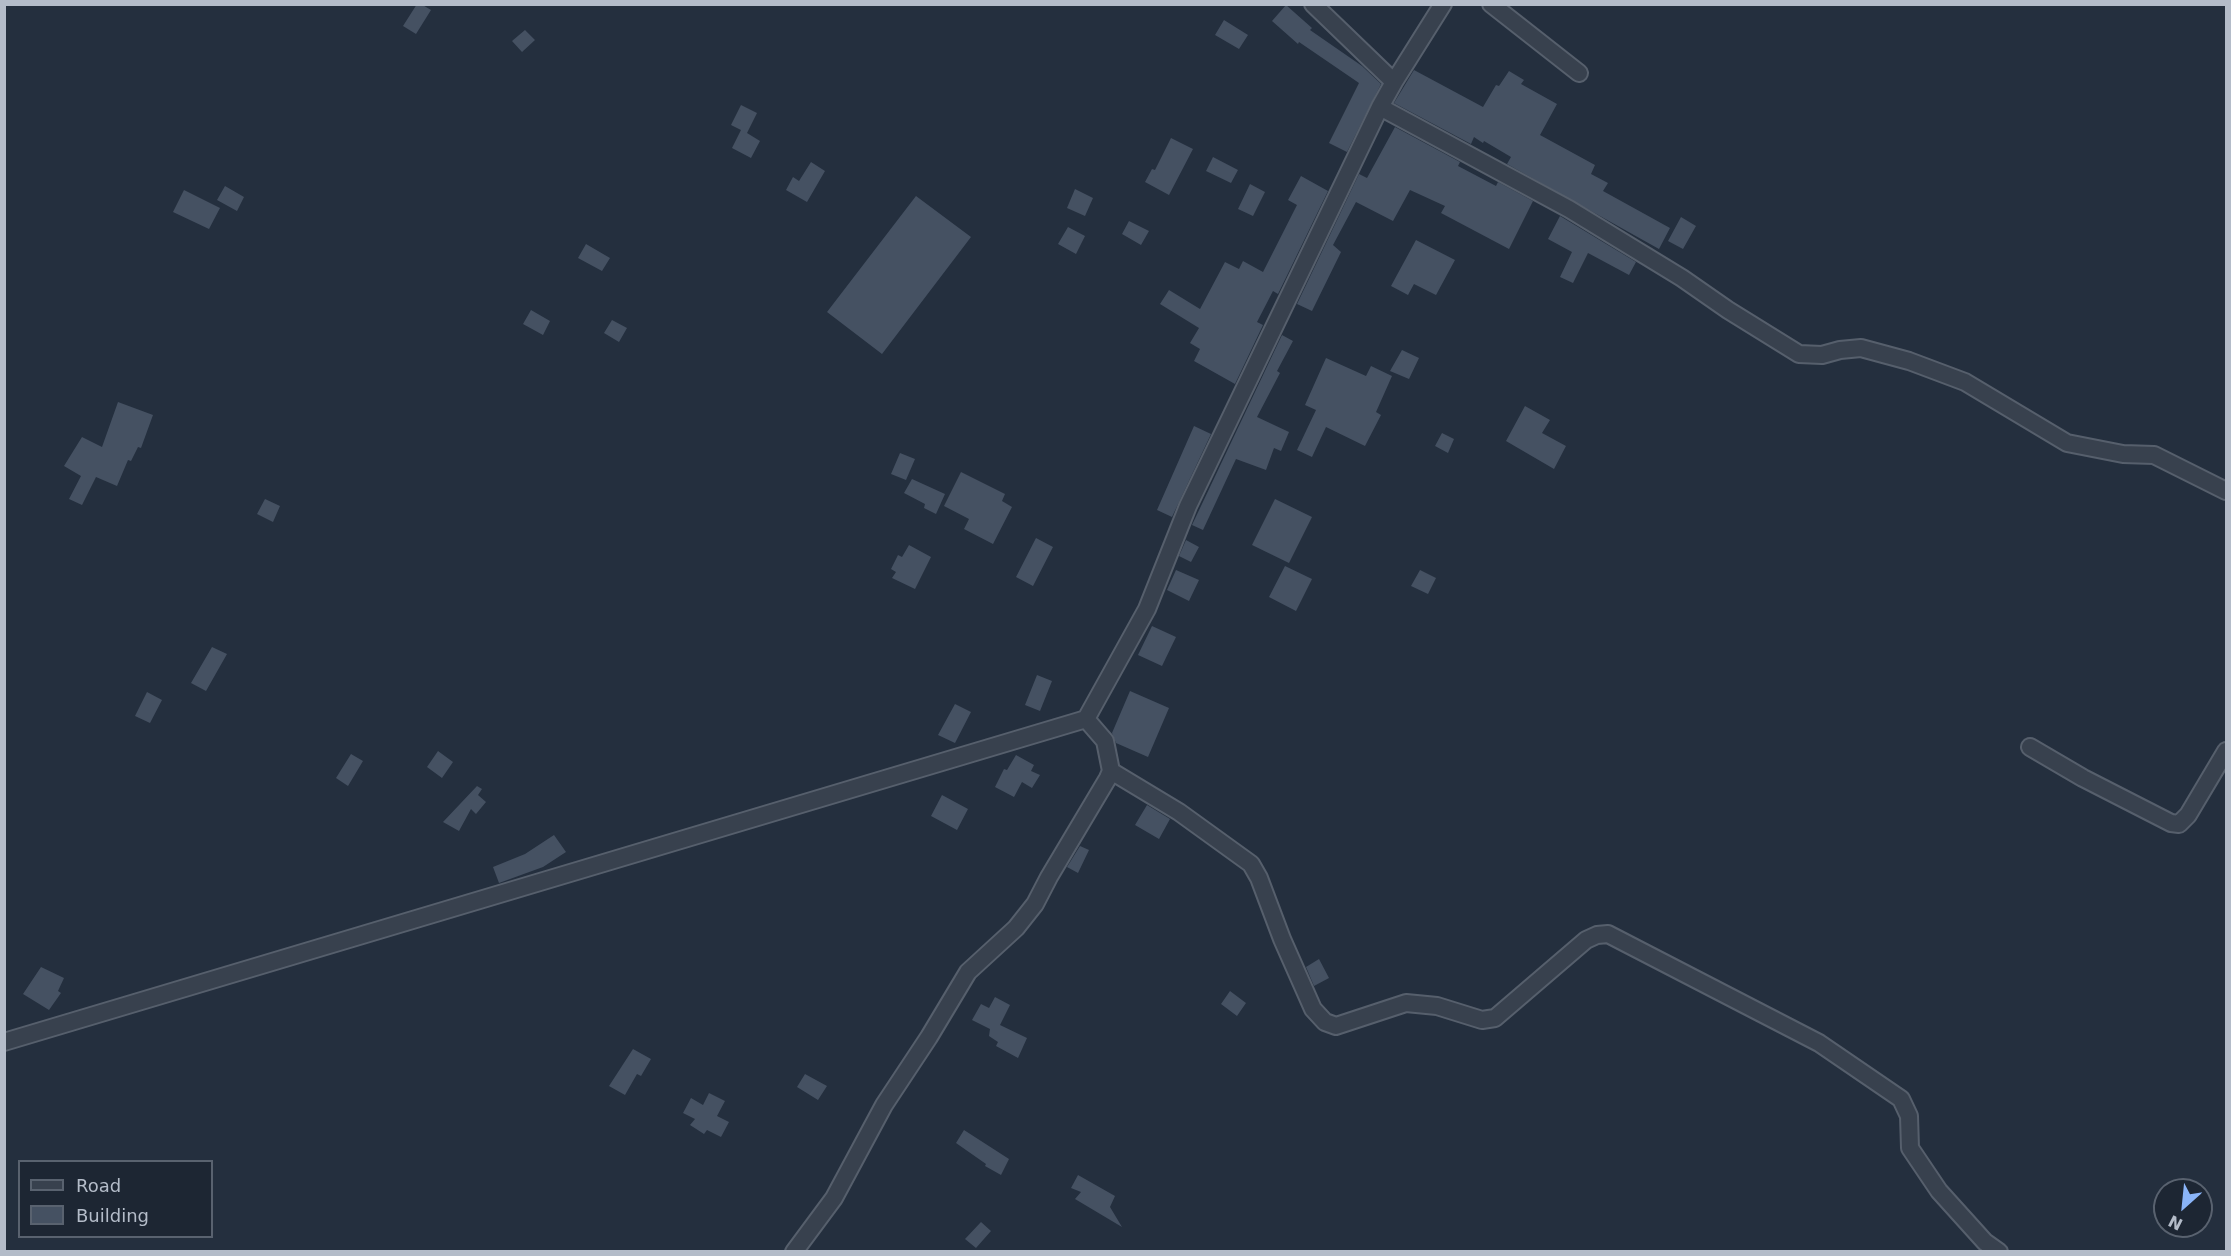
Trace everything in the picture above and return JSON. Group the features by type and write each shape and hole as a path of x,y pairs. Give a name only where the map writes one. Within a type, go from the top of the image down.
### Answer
{"street":[{"path":"1313,4 1394,81"},
{"path":"4,1042 1086,719 1147,609 1188,506 1380,107 1443,4"},
{"path":"1491,4 1579,73"},
{"path":"1380,107 1569,208 1799,354 1822,355 1840,350 1862,348 1909,361 1965,382 2067,443 2123,454 2154,455 2226,491"},
{"path":"794,1251 834,1198 884,1105 968,972 1016,928 1035,904 1111,771 1105,741 1086,719"},
{"path":"2030,747 2161,818 2179,824 2188,815 2226,751"},
{"path":"1111,771 1179,812 1251,864 1259,878 1282,939 1313,1009 1325,1022 1336,1026 1406,1003 1437,1006 1482,1020 1495,1018 1586,940 1597,935 1608,934 1819,1043 1901,1099 1909,1116 1910,1148 1939,1191 1985,1242 1999,1251"}],"building":[{"path":"417,4 431,10 416,34 403,26"},
{"path":"1286,5 1312,28 1310,30 1362,66 1381,84 1347,152 1329,143 1359,83 1299,42 1298,44 1272,21"},
{"path":"1224,20 1248,35 1239,49 1215,35"},
{"path":"525,30 535,40 522,52 512,41"},
{"path":"1414,70 1483,107 1496,85 1499,86 1509,71 1524,80 1521,84 1557,104 1540,135 1595,165 1591,174 1608,183 1603,191 1670,228 1659,249 1507,164 1511,157 1484,141 1483,143 1474,137 1471,144 1394,103"},
{"path":"741,105 757,113 747,133 760,141 751,158 732,148 741,130 731,125"},
{"path":"1395,127 1460,162 1458,166 1496,186 1498,182 1533,201 1509,249 1441,213 1445,206 1410,190 1393,221 1356,202 1333,245 1341,252 1312,311 1297,304 1359,174 1367,178"},
{"path":"1171,138 1193,149 1169,195 1145,182 1152,169 1155,170"},
{"path":"1213,157 1238,170 1231,183 1206,171"},
{"path":"811,162 825,171 807,202 786,190 793,177 799,181"},
{"path":"1301,176 1328,191 1278,294 1273,291 1257,322 1263,325 1235,384 1194,361 1200,349 1190,343 1199,328 1160,304 1169,290 1200,309 1225,262 1239,269 1243,261 1263,272 1297,205 1288,200"},
{"path":"1250,184 1265,192 1253,216 1238,209"},
{"path":"225,186 244,197 237,211 217,200"},
{"path":"1075,189 1093,198 1085,216 1067,208"},
{"path":"184,190 220,208 209,229 173,212"},
{"path":"916,196 971,237 882,354 827,312"},
{"path":"1560,216 1636,262 1629,275 1588,253 1573,283 1560,277 1572,252 1548,239"},
{"path":"1681,217 1696,226 1683,249 1668,241"},
{"path":"1129,221 1149,231 1141,245 1122,234"},
{"path":"1068,227 1085,236 1076,254 1058,244"},
{"path":"1416,240 1455,260 1436,295 1414,284 1408,295 1391,286"},
{"path":"586,244 610,258 602,271 578,258"},
{"path":"531,310 550,321 543,335 523,324"},
{"path":"612,320 627,328 619,342 604,333"},
{"path":"1282,335 1293,341 1277,371 1280,373 1257,417 1289,432 1281,451 1274,448 1266,470 1236,459 1203,530 1192,525"},
{"path":"1402,350 1419,358 1409,379 1390,371"},
{"path":"1326,358 1366,376 1371,366 1392,376 1376,412 1381,415 1365,446 1326,427 1312,457 1297,450 1316,410 1305,405"},
{"path":"118,402 153,415 141,448 138,447 131,461 128,460 117,486 96,477 82,505 69,499 81,476 64,466 82,437 102,447"},
{"path":"1525,406 1550,420 1542,433 1566,446 1554,469 1506,441"},
{"path":"1194,426 1211,434 1172,517 1157,510"},
{"path":"1442,433 1454,439 1448,453 1435,446"},
{"path":"900,453 915,459 906,480 891,474"},
{"path":"961,472 1005,494 1002,501 1012,507 993,544 964,529 969,519 944,506"},
{"path":"912,479 945,494 936,514 924,508 925,504 904,493"},
{"path":"265,499 280,506 273,522 257,514"},
{"path":"1275,499 1312,517 1289,563 1252,545"},
{"path":"1036,538 1053,547 1033,586 1016,577"},
{"path":"1186,540 1199,547 1191,562 1179,556"},
{"path":"909,545 931,557 915,589 892,578 896,572 891,569 898,555 902,557"},
{"path":"1285,566 1312,579 1296,611 1269,597"},
{"path":"1176,570 1199,580 1189,601 1167,590"},
{"path":"1420,570 1436,578 1428,594 1411,586"},
{"path":"1152,626 1176,637 1162,666 1138,655"},
{"path":"212,647 227,654 206,691 191,683"},
{"path":"1037,675 1052,681 1040,711 1025,705"},
{"path":"1130,691 1169,708 1148,757 1116,743 1112,733"},
{"path":"147,692 162,700 150,723 135,716"},
{"path":"955,704 971,712 955,743 938,735"},
{"path":"438,751 453,762 442,778 427,767"},
{"path":"351,754 363,761 348,786 336,778"},
{"path":"1016,755 1034,765 1031,771 1040,775 1032,788 1022,782 1014,797 995,787 1004,769 1007,770"},
{"path":"477,786 482,789 478,795 486,802 476,814 471,809 459,831 443,822"},
{"path":"942,795 968,809 957,830 931,816"},
{"path":"1147,805 1170,819 1159,839 1135,825"},
{"path":"554,835 566,852 543,867 499,883 493,867 525,854"},
{"path":"1080,846 1089,850 1078,873 1067,867"},
{"path":"1319,959 1329,978 1314,986 1306,967"},
{"path":"41,967 64,978 58,991 61,993 49,1010 23,994"},
{"path":"1230,991 1246,1003 1237,1016 1221,1004"},
{"path":"995,997 1010,1005 1000,1025 1027,1038 1018,1058 996,1046 998,1042 989,1036 990,1029 972,1020 981,1004 989,1008"},
{"path":"633,1049 651,1059 641,1076 637,1074 625,1095 609,1086"},
{"path":"805,1074 827,1086 818,1100 797,1087"},
{"path":"709,1093 725,1101 717,1116 729,1122 721,1137 707,1130 704,1134 690,1125 695,1119 683,1113 691,1098 703,1105"},
{"path":"964,1130 1009,1159 1001,1175 985,1166 986,1164 956,1143"},
{"path":"1078,1175 1115,1196 1110,1207 1122,1227 1075,1199 1081,1192 1071,1188"},
{"path":"981,1222 991,1231 976,1248 965,1239"}]}
